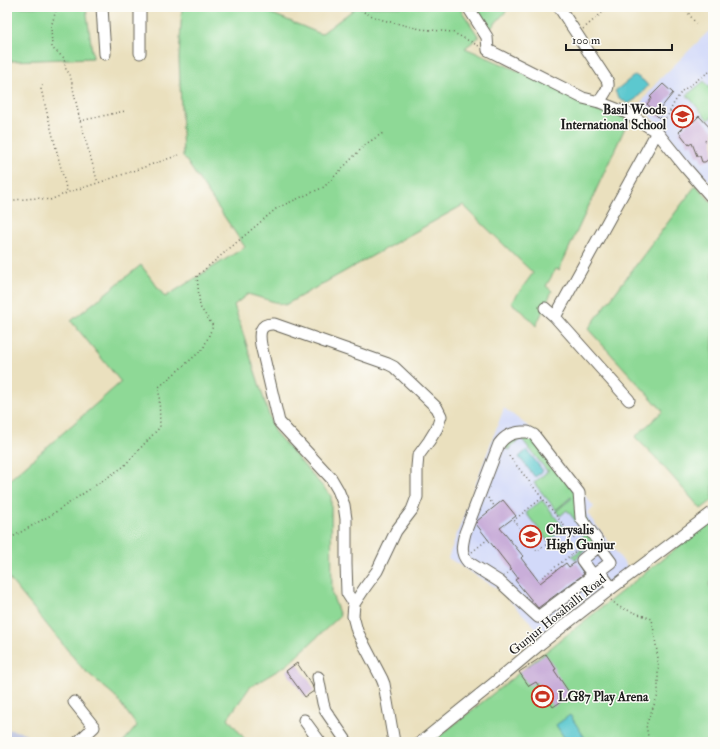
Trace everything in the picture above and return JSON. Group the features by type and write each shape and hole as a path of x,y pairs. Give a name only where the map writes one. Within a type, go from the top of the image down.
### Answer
{"street":[{"path":"102,7 105,54"},
{"path":"140,7 140,53"},
{"path":"468,7 487,37 488,50 583,98 599,102 628,113 656,131 713,199"},
{"path":"559,7 609,84 599,102"},
{"path":"555,317 656,131"},
{"path":"545,308 555,317 629,400"},
{"path":"354,604 347,593 346,519 344,505 331,478 279,422 259,334 263,326 267,324 274,324 394,367 437,408 441,416 437,428 418,456 417,497 412,510 396,530 377,571 354,604 353,616 357,631 384,684 394,742"},
{"path":"528,432 534,436 579,493 581,518 611,562 538,618 500,582 468,562 465,558 462,548 465,533 499,444 508,435 528,432"},
{"name":"Gunjur Hosahalli Road","path":"421,742 539,645 713,512"},
{"path":"599,546 582,560 596,573 608,591"},
{"path":"318,676 325,710 347,742"},
{"path":"74,702 94,727 78,742"},
{"path":"304,720 320,742"}],"path":[{"path":"57,7 51,27 52,48 64,58 66,70 70,74 80,122 98,183"},
{"path":"353,7 379,19 420,29 452,32 488,50"},
{"path":"577,34 609,7"},
{"path":"684,7 697,25"},
{"path":"656,131 667,117 682,91 713,70"},
{"path":"42,85 41,89 67,192"},
{"path":"80,122 125,111"},
{"path":"713,120 710,122 713,126"},
{"path":"7,540 51,515 124,467 160,426 159,387 203,349 213,326 200,307 197,276 277,208 324,187 366,144 383,133"},
{"path":"705,140 713,134"},
{"path":"7,203 14,200 37,198 50,200 67,192 179,155"},
{"path":"509,456 581,547 540,579"},
{"path":"542,498 514,520 537,551 567,530"},
{"path":"465,558 488,539"},
{"path":"608,591 619,607 652,618 658,658 658,695 646,725 649,742"}],"shaded area":[{"name":"Basil Woods International School","path":"713,27 713,186 661,127 639,105 658,81"},
{"name":"Chrysalis High Gunjur","path":"504,408 534,431 594,507 587,513 628,568 542,634 498,589 448,558"},
{"path":"7,729 25,733 31,742 7,742"}],"green space":[{"path":"7,7 86,7 93,58 11,61 7,54"},
{"path":"182,7 256,7 321,34 357,7 459,7 479,37 465,48 629,119 559,270 556,269 546,286 552,291 536,326 522,311 511,303 533,273 463,205 285,305 248,294 234,305 274,431 331,496 332,594 340,616 287,665 250,687 228,718 247,742 123,742 137,726 115,696 83,669 7,576 7,482 121,382 71,321 141,265 165,297 245,247 183,156 179,58"},
{"path":"475,7 510,7 490,29"},
{"path":"704,81 713,92 713,116 708,120 687,95"},
{"path":"696,185 713,204 713,500 701,509 656,458 635,437 663,411 588,329"},
{"path":"530,435 577,494 594,541 576,560 572,556 584,548 578,540 586,534 567,510 560,516 556,511 572,498 571,497 556,510 534,483 549,470 547,471 521,438 508,450 501,444 506,439"},
{"path":"542,500 564,528 548,541 526,513"},
{"path":"713,520 713,581 709,584 713,593 713,742 432,742 689,538"}],"water":[{"path":"635,75 644,81 648,86 636,99 628,104 618,97 615,91"},
{"path":"527,450 543,471 535,477 519,457"},
{"path":"570,715 585,738 579,742 567,742 556,725"}],"building":[{"path":"663,84 673,93 660,109 663,111 659,118 654,113 656,112 647,104 652,98 650,97"},
{"path":"699,116 713,131 713,162 710,158 705,162 702,162 700,156 697,156 692,143 689,145 679,132 687,124 686,122 690,118 693,122"},
{"path":"503,500 516,516 500,528 523,556 521,558 540,583 566,563 569,567 576,562 584,574 538,608 515,580 518,578 476,524 477,521"},
{"path":"546,654 556,669 554,670 571,695 553,707 536,682 529,686 519,672"},
{"path":"297,663 312,685 314,691 305,697 286,671"}],"place":[{"name":"Basil Woods International School","path":"682,116"},
{"name":"Chrysalis High Gunjur","path":"530,536"},
{"name":"LG87 Play Arena","path":"542,696"}]}
